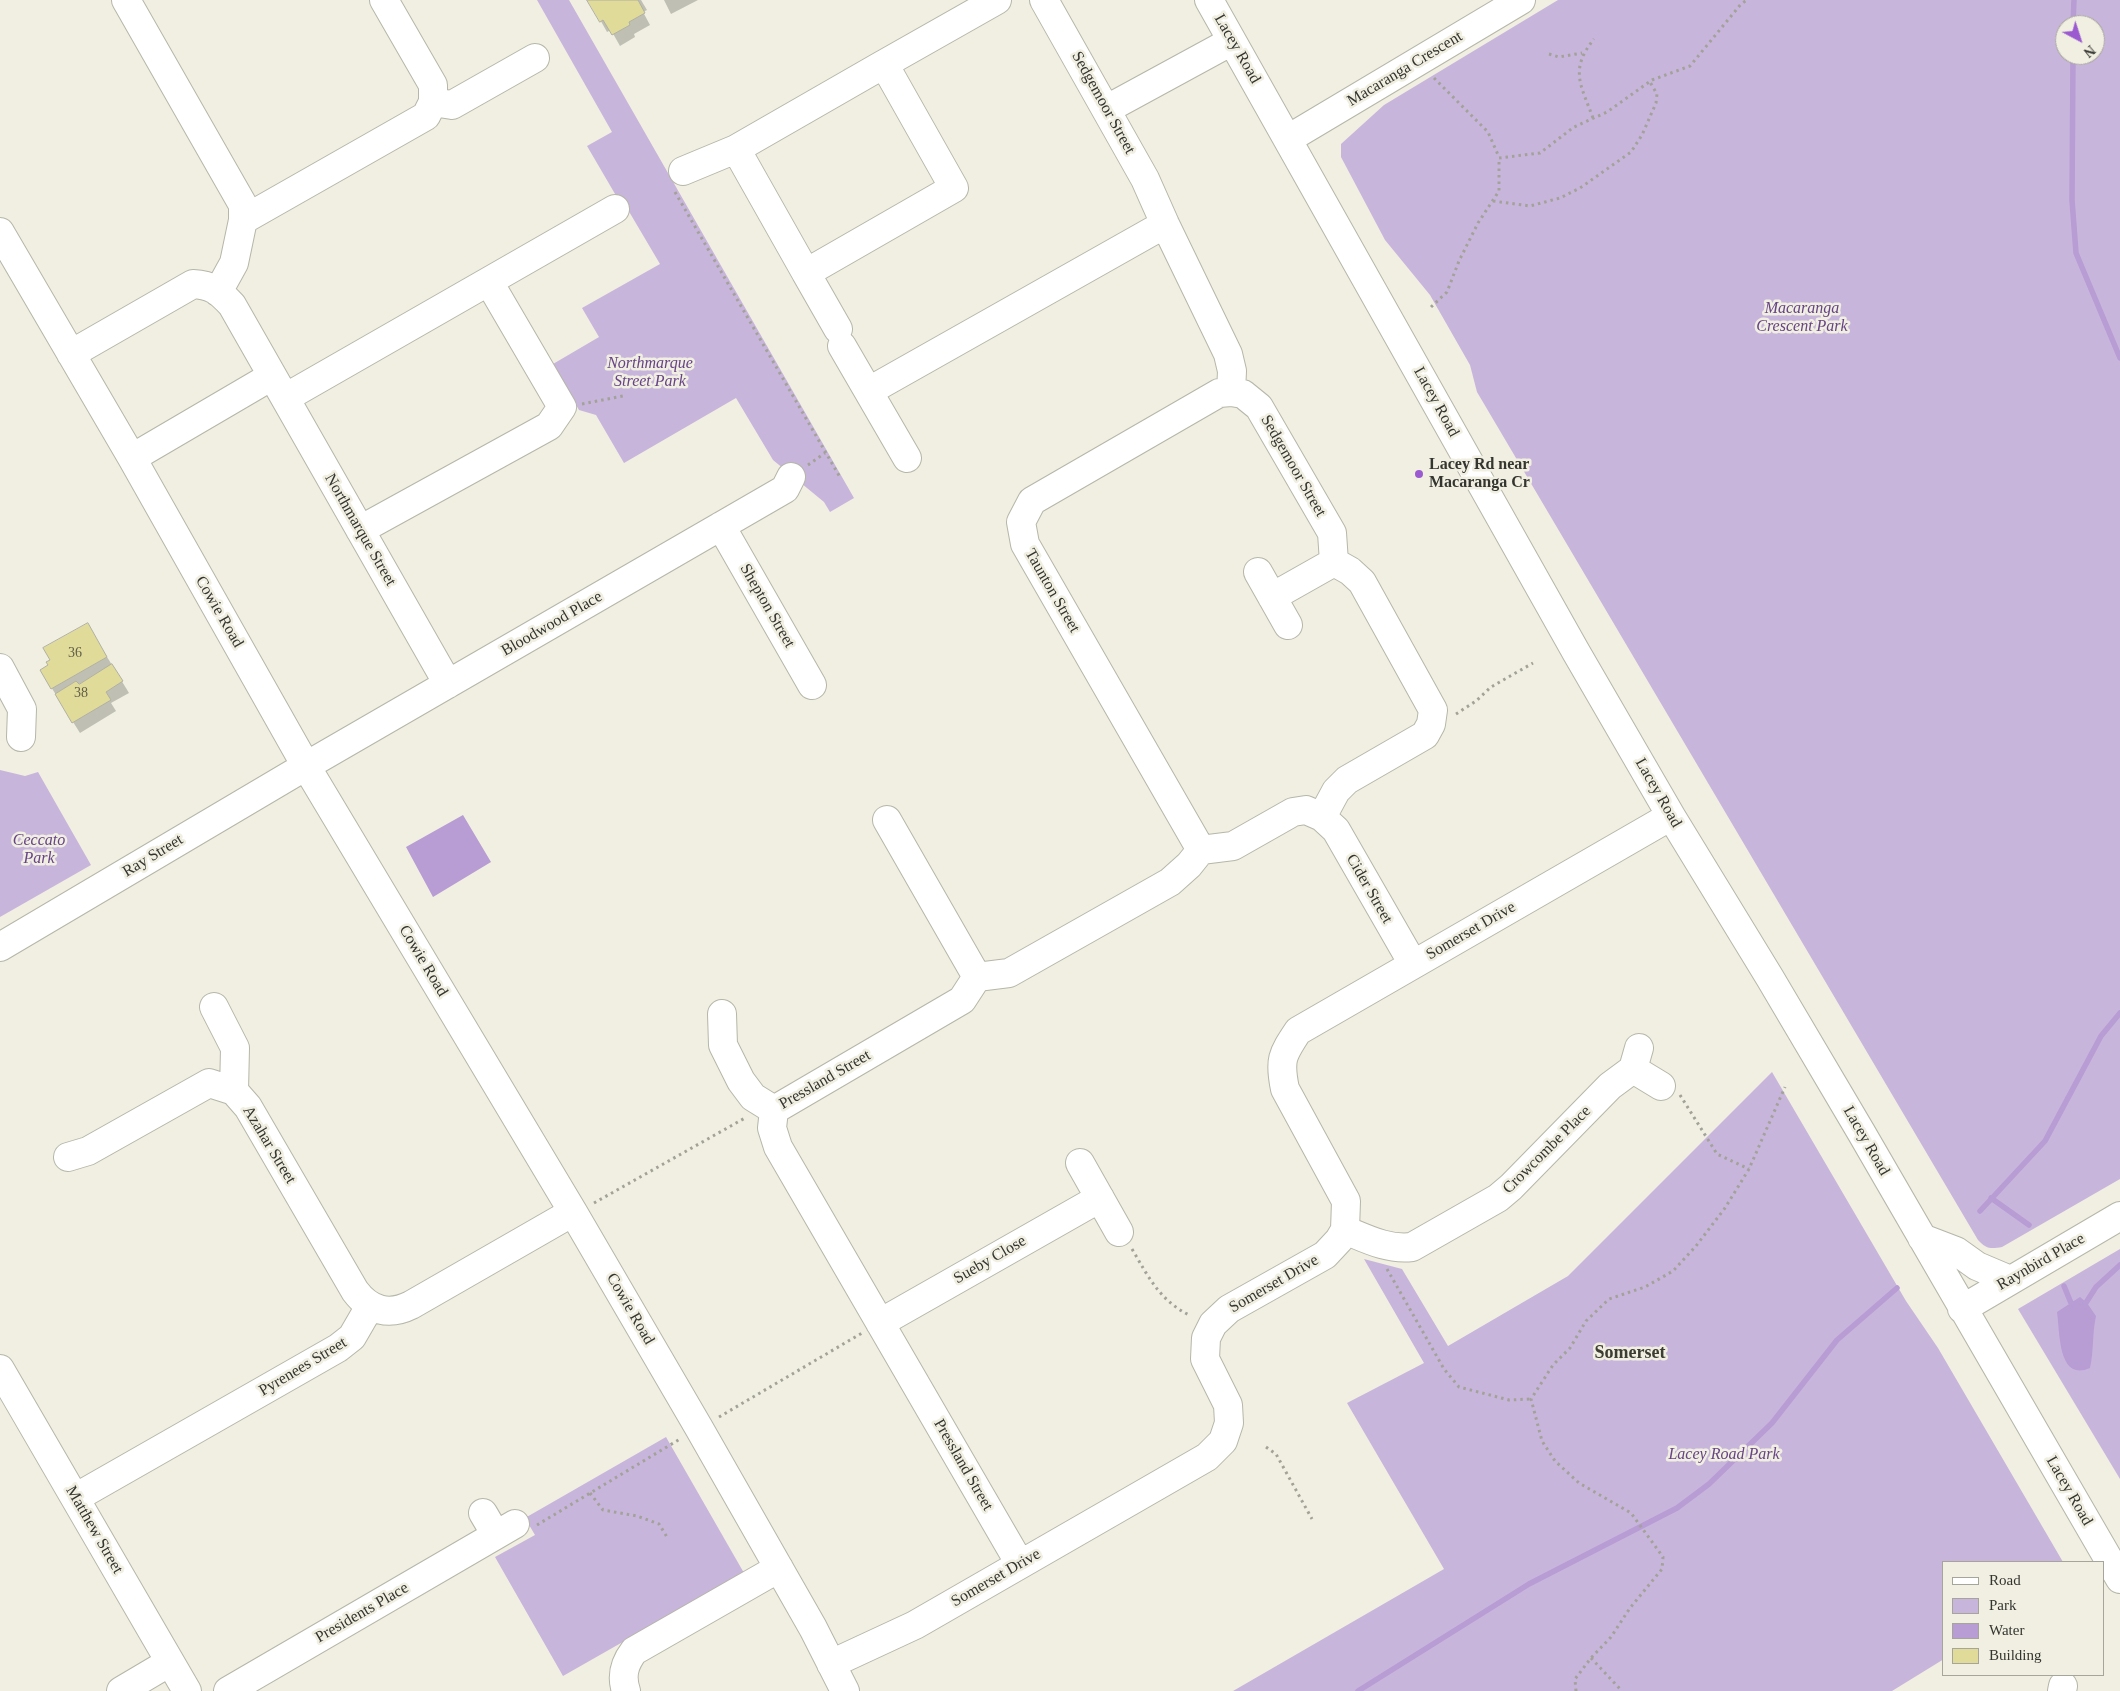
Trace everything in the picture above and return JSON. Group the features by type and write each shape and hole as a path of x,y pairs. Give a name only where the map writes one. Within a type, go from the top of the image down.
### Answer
{"street":[{"path":"126,0 242,205 243,220 234,263 218,292"},
{"path":"243,220 426,116 433,102 433,85 384,0"},
{"path":"683,170 736,150 997,0"},
{"name":"Sedgemoor Street","path":"1044,0 1107,108 1145,179 1228,354 1232,370 1231,392 1243,394 1259,407 1332,533 1334,562"},
{"name":"Lacey Road","path":"1209,0 1671,816 1770,978 2120,1579"},
{"name":"Macaranga Crescent","path":"1288,138 1522,0"},
{"path":"1107,108 1232,40"},
{"path":"433,102 452,106 535,58"},
{"path":"806,273 954,188 884,64"},
{"path":"736,150 806,273 868,391 907,458"},
{"path":"132,458 279,387 488,282 615,209"},
{"path":"868,391 1165,224"},
{"name":"Cowie Road","path":"0,232 132,458 306,766 582,1208 845,1691"},
{"path":"360,530 549,426 562,408 488,282"},
{"name":"Northmarque Street","path":"71,354 193,284 208,285 218,292 232,305 448,684"},
{"name":"Taunton Street","path":"1201,850 1025,544 1021,522 1032,501 1219,393 1231,392"},
{"name":"Bloodwood Place","path":"306,766 786,489 791,478"},
{"name":"Shepton Street","path":"721,526 812,685"},
{"path":"887,820 977,977 1009,973 1018,969 1170,882 1201,850 1233,846 1293,812 1306,810 1322,817 1336,791 1347,780 1425,735 1431,724 1433,710 1362,582 1350,571 1334,562 1272,597"},
{"path":"1258,572 1288,625"},
{"path":"0,668 22,709 21,737"},
{"name":"Ray Street","path":"0,947 306,766"},
{"name":"Somerset Drive","path":"831,1664 893,1637 1207,1458 1223,1441 1229,1423 1228,1405 1206,1359 1206,1338 1213,1324 1229,1309 1325,1255 1339,1240 1345,1230 1346,1201 1285,1089 1281,1068 1285,1050 1298,1031 1671,816"},
{"name":"Cider Street","path":"1322,817 1336,830 1413,964"},
{"name":"Pressland Street","path":"977,977 962,1000 774,1110 772,1128 778,1147 1020,1564"},
{"path":"214,1007 235,1048 234,1091"},
{"path":"722,1014 722,1045 741,1081 753,1097 774,1110"},
{"name":"Crowcombe Place","path":"1345,1230 1374,1242 1399,1249 1412,1247 1498,1198 1511,1187 1636,1058 1661,1086"},
{"name":"Azahar Street","path":"68,1157 88,1151 209,1083 234,1091 248,1107 355,1292 370,1306"},
{"path":"1080,1163 1118,1232"},
{"name":"Sueby Close","path":"880,1323 1100,1198"},
{"path":"370,1306 390,1312 403,1309 582,1208"},
{"name":"Raynbird Place","path":"1962,1309 2120,1216"},
{"path":"1922,1238 1956,1251 1977,1266 2010,1280"},
{"name":"Pyrenees Street","path":"75,1498 338,1348 352,1337 370,1306"},
{"name":"Matthew Street","path":"0,1369 187,1691"},
{"name":"Presidents Place","path":"228,1691 498,1524"},
{"path":"626,1691 623,1674 628,1658 634,1651 779,1568"},
{"path":"121,1691 170,1662"}],"path":[{"path":"1499,158 1540,153 1574,127 1607,112 1650,81 1690,66 1746,0"},
{"path":"1594,39 1582,53 1579,65 1581,85 1594,118"},
{"path":"1549,54 1559,57 1582,53"},
{"path":"1418,62 1488,132 1499,158 1499,191 1478,223 1447,292 1431,307"},
{"path":"1493,201 1530,206 1560,198 1580,188 1631,152 1642,135 1656,103 1657,94 1650,81"},
{"path":"683,170 667,178 841,479"},
{"path":"562,408 624,396"},
{"path":"1455,715 1476,701 1491,687 1533,663"},
{"path":"1661,1086 1681,1096 1718,1154 1749,1169"},
{"path":"1576,1691 1575,1679 1591,1658 1611,1637 1630,1608 1662,1569 1663,1557 1630,1513 1579,1483 1555,1461 1542,1441 1531,1399 1553,1365 1570,1348 1586,1321 1609,1299 1645,1286 1673,1271 1696,1246 1725,1208 1749,1169 1785,1087"},
{"path":"582,1208 741,1118 763,1116 774,1110"},
{"path":"1118,1232 1129,1243 1153,1285 1175,1308 1197,1319 1213,1324"},
{"path":"1384,1263 1444,1369 1459,1387 1509,1400 1531,1399"},
{"path":"714,1419 880,1323"},
{"path":"498,1524 527,1531 687,1435"},
{"path":"1266,1447 1276,1454 1312,1519"},
{"path":"590,1493 603,1510 637,1516 659,1524 667,1537"},
{"path":"1591,1658 1622,1691"}],"green space":[{"name":"Northmarque Street Park","path":"537,0 569,0 854,498 830,512 824,502 773,460 736,398 624,463 596,415 579,410 553,364 599,337 582,308 660,264 621,198 618,199 587,146 612,132"},
{"name":"Macaranga Crescent Park","path":"1558,0 2120,0 2120,1179 2002,1247 1989,1248 1978,1240 1477,392 1470,365 1430,295 1385,240 1341,157 1341,144 1384,105"},
{"name":"Ceccato Park","path":"0,770 25,776 38,772 91,865 0,917"},
{"name":"Lacey Road Park","path":"1772,1072 1906,1301 1938,1348 2062,1561 1942,1561 1942,1660 1892,1691 1233,1691 1444,1569 1347,1403 1424,1363 1364,1259 1402,1269 1448,1346 1568,1276"},
{"path":"2120,1249 2120,1479 2018,1309"},
{"path":"666,1437 744,1573 563,1676 495,1557 535,1535 525,1518"}],"water":[{"path":"463,815 491,862 433,897 406,847"},
{"path":"2080,1297 2096,1316 2090,1368 2080,1370 2072,1368 2066,1362 2060,1343 2057,1312"}],"building":[{"path":"587,0 638,0 645,13 629,22 630,25 612,35 603,20 600,22"},
{"path":"88,623 107,657 51,689 40,670 48,665 46,662 50,660 43,648"},
{"path":"112,664 123,681 106,692 111,700 72,723 55,694 76,681 79,684"}],"waterway":[{"path":"2073,15 2074,0"},
{"path":"2073,65 2072,200 2076,253 2120,358"},
{"path":"1980,1211 2045,1141 2101,1036 2120,1013"},
{"path":"1991,1198 2029,1225"},
{"path":"2064,1286 2071,1303 2082,1309 2096,1287 2120,1265"},
{"path":"1358,1691 1529,1584 1677,1508 1709,1484 1772,1423 1837,1340 1897,1288"}],"place":[{"name":"Lacey Rd near Macaranga Cr","path":"1419,474"}],"district":[{"name":"Somerset","path":"1630,1353"}]}
